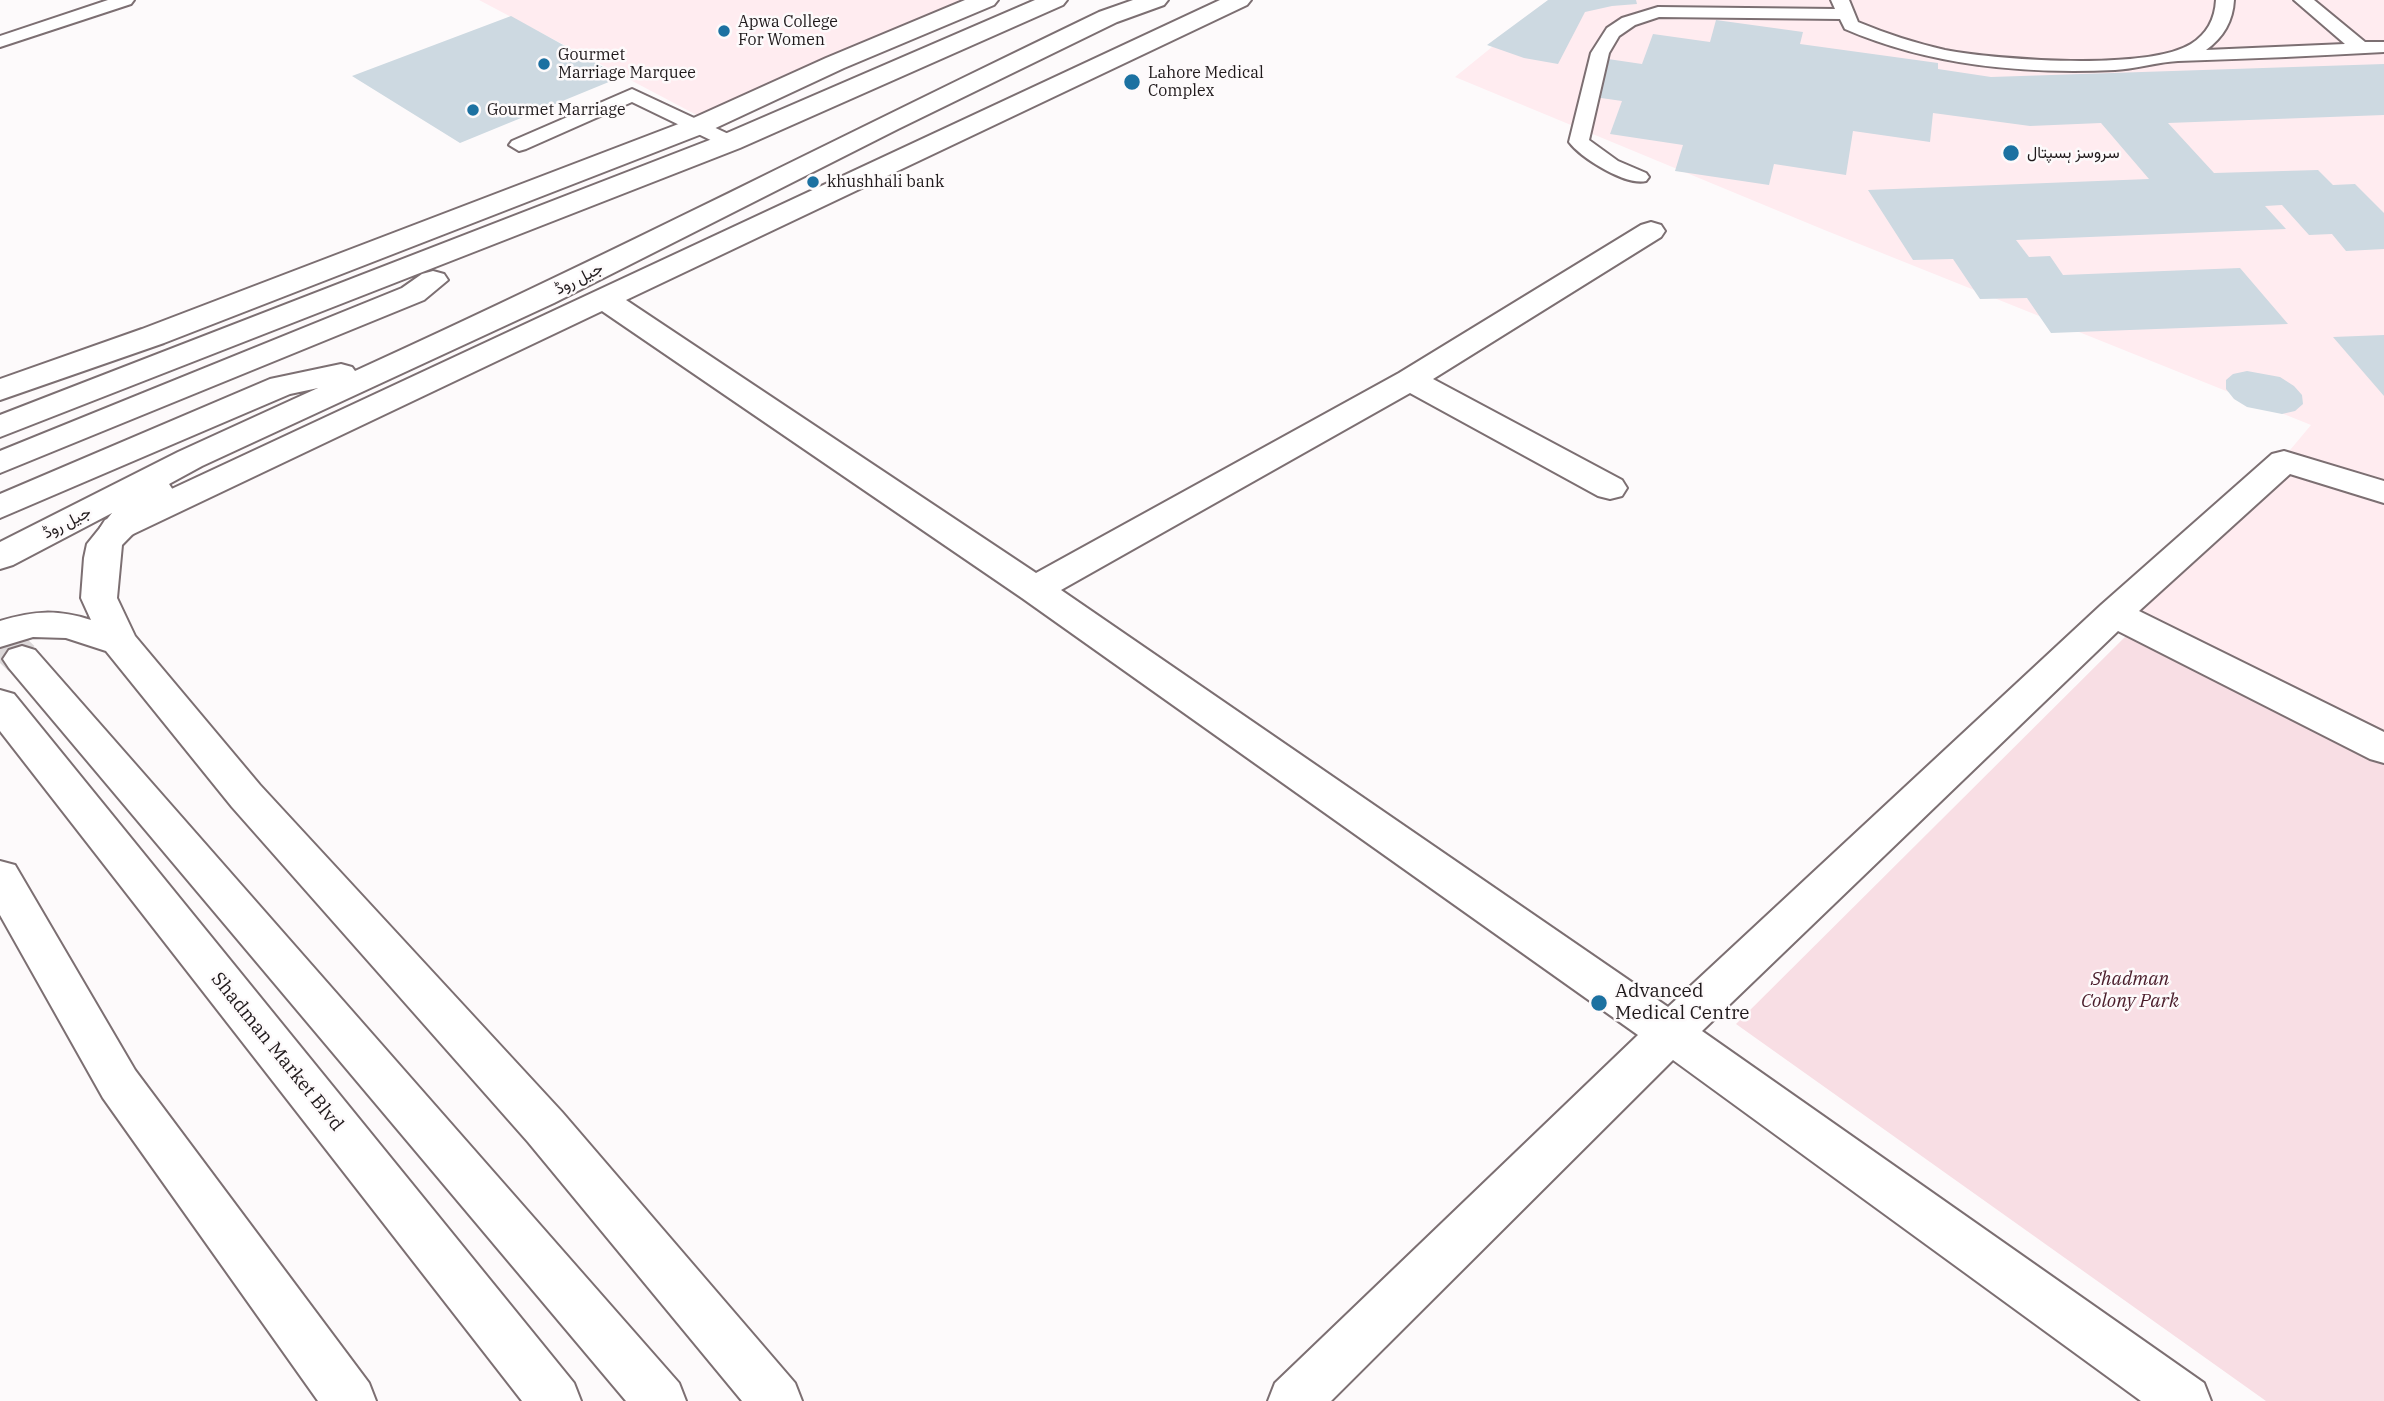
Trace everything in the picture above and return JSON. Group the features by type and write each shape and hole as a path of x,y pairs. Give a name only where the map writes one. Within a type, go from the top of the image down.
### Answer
{"main road":[{"path":"0,390 153,336 698,126 835,63 986,0"},
{"path":"0,427 730,142 1055,0"},
{"name":"جیل روڈ","path":"0,556 205,453 544,297 889,123 1096,23 1156,0"},
{"path":"117,528 1239,0"},
{"path":"0,463 413,294 508,228"},
{"path":"1035,589 1410,380 1651,231"},
{"path":"604,299 1035,589 1670,1033 2185,1401"},
{"path":"0,507 281,386 401,362"},
{"path":"1410,380 1609,488"},
{"path":"205,453 142,502 117,528 104,551 99,598 119,642 246,796 545,1127 776,1401"},
{"path":"1294,1401 1670,1033 2114,614 2284,461 2384,492"},
{"path":"2114,614 2384,749"},
{"path":"119,642 68,626 32,624 11,646 660,1401"},
{"name":"Shadman Market Blvd","path":"0,704 555,1401"},
{"path":"0,877 119,1084 350,1401"}],"lane":[{"path":"0,42 125,0"},
{"path":"2172,57 2193,51 2208,41 2220,25 2225,0"},
{"path":"2303,0 2361,48"},
{"path":"1639,177 1611,164 1579,142 1600,50 1612,33 1628,21 1658,12 1842,7 1851,25 1899,45 1982,61 2053,65 2384,47"},
{"path":"519,145 632,95 730,142"}],"shaded area":[{"name":"Apwa College For Women","path":"479,0 986,0 708,121"},
{"name":"سروسز ہسپتال","path":"1550,0 2384,0 2384,749 2114,614 2275,468 2311,425 1822,229 1455,77"}],"green space":[{"name":"Shadman Colony Park","path":"2131,631 2384,762 2384,1401 2266,1401 1736,1024"}],"building":[{"path":"1548,0 1636,0 1637,4 1585,12 1558,64 1524,58 1487,45"},
{"name":"Gourmet Marriage","path":"511,16 621,77 460,143 352,76"},
{"path":"1716,20 1803,32 1800,44 1938,63 1938,69 1991,77 2384,64 2384,115 2168,123 2214,173 2318,170 2333,185 2355,184 2384,213 2384,249 2346,251 2332,234 2309,235 2282,205 2265,206 2286,229 2016,240 2029,257 2050,256 2063,275 2240,268 2288,324 2051,333 2027,298 1980,299 1953,259 1913,260 1868,190 2149,179 2101,123 2030,126 1933,113 1930,142 1853,131 1846,175 1774,164 1769,185 1675,171 1683,145 1610,134 1622,101 1594,97 1608,59 1642,64 1653,34 1710,42"},
{"path":"2384,335 2384,396 2333,337"},
{"path":"2247,371 2280,377 2302,395 2303,404 2295,411 2282,414 2247,407 2234,399 2226,389 2226,380 2233,374"}],"tunnel":[{"path":"0,638 22,659"}],"place":[{"name":"Apwa College For Women","path":"724,31"},
{"name":"Gourmet Marriage Marquee","path":"544,64"},
{"name":"Lahore Medical Complex","path":"1132,82"},
{"name":"Gourmet Marriage","path":"473,110"},
{"name":"سروسز ہسپتال","path":"2011,153"},
{"name":"khushhali bank","path":"813,182"},
{"name":"Advanced Medical Centre","path":"1599,1003"}]}
